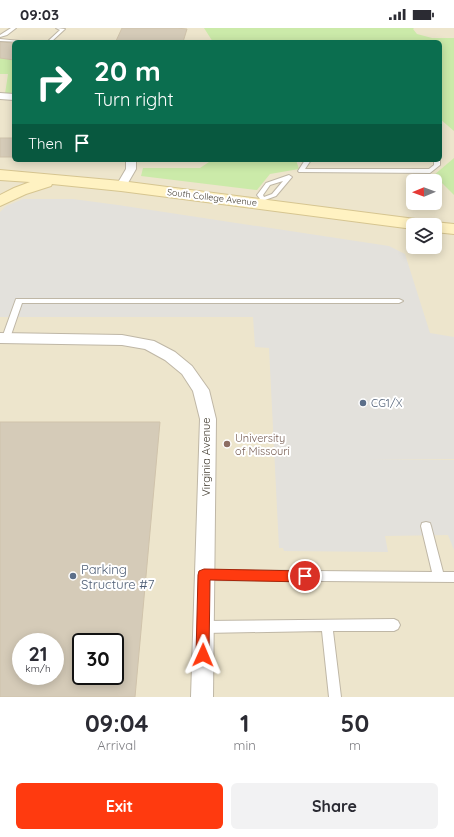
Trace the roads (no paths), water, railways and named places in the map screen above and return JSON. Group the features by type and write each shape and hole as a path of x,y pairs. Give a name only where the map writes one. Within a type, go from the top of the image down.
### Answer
{"main road":[{"name":"South College Avenue","path":"0,175 262,201 406,222"},
{"path":"0,201 20,191 58,180"},
{"path":"442,228 454,229"}],"street":[{"path":"0,96 12,98"},
{"path":"121,186 130,169 131,162"},
{"name":"Virginia Avenue","path":"3,338 122,340 149,345 170,356 187,370 201,390 208,418 202,697"}],"lane":[{"path":"0,36 6,34 14,28"},
{"path":"51,40 63,29 58,28"},
{"path":"0,40 12,41"},
{"path":"301,171 307,162"},
{"path":"289,177 274,194 262,201 260,195 268,184 301,171 430,171 437,165 437,162"},
{"path":"3,338 19,301 399,301"},
{"path":"426,526 439,577"},
{"path":"204,575 454,577"},
{"path":"203,627 394,625"},
{"path":"327,626 336,697"}],"place":[{"name":"CG1/X","path":"363,403"},
{"name":"University of Missouri","path":"227,444"},
{"name":"Parking Structure #7","path":"73,576"}]}
